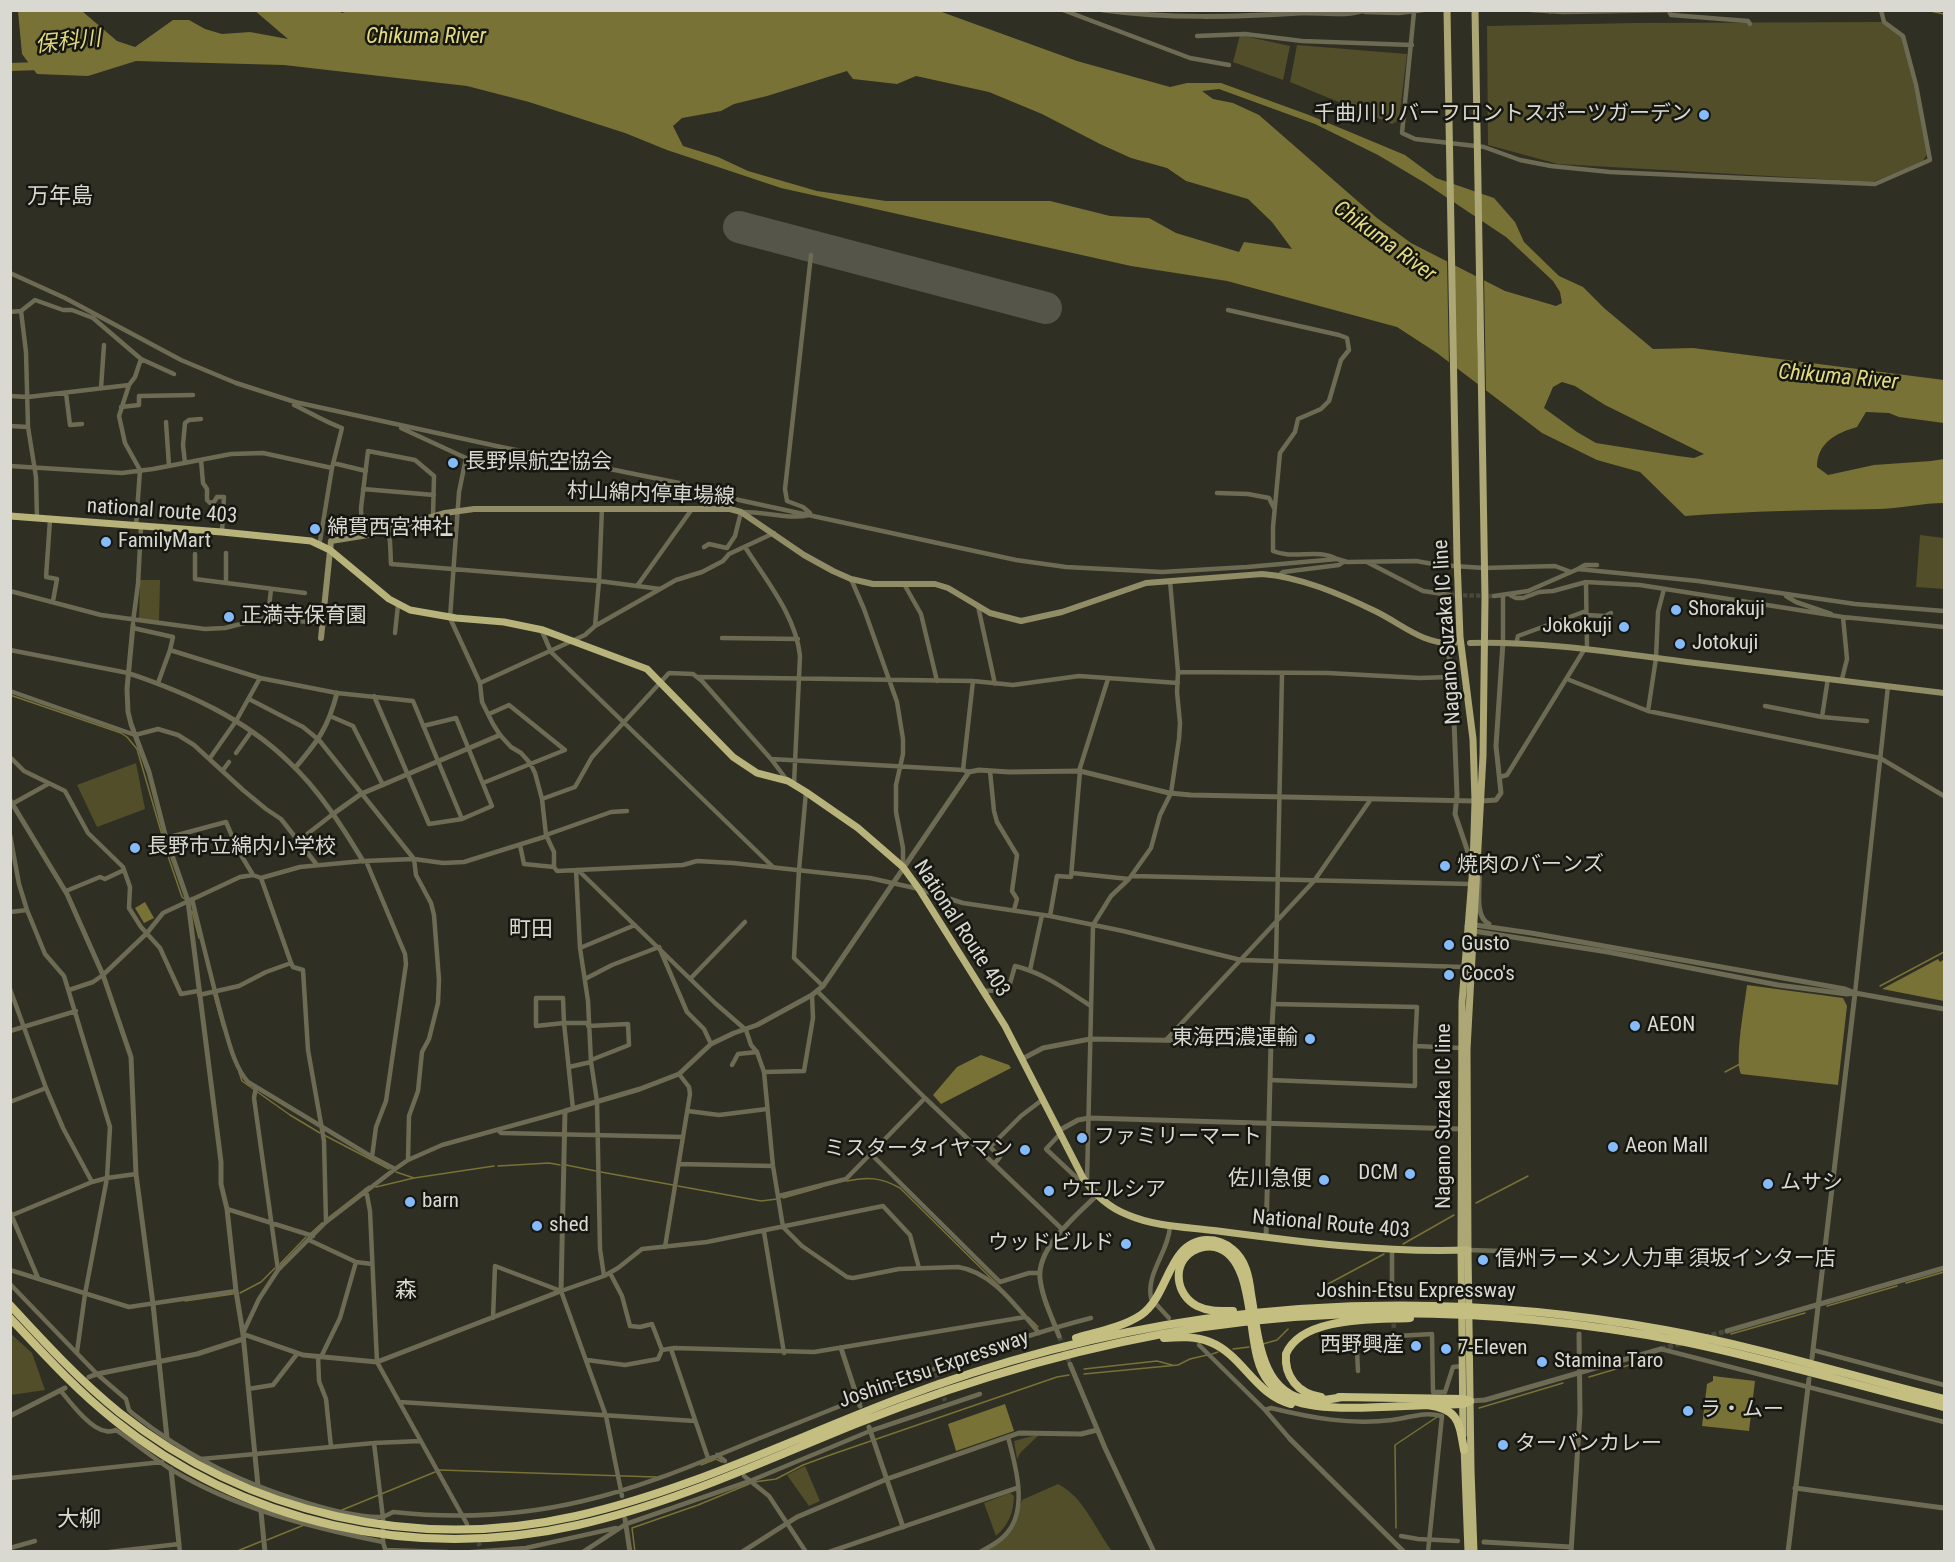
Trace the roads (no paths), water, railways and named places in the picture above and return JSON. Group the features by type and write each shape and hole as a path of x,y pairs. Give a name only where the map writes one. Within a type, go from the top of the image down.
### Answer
{"highway":[{"name":"national route 403","path":"10,516 311,541"},
{"name":"National Route 403","path":"311,541 330,550 398,605 410,610 450,618 504,621 541,629 647,669 733,758 757,773 791,783 858,828 903,867 920,888 1022,1059 1084,1181 1096,1195 1118,1210 1130,1216 1170,1226 1319,1245 1464,1250"},
{"path":"1007,1362 1140,1316 1157,1298 1180,1253 1197,1242 1216,1241 1234,1250 1246,1268 1261,1351 1265,1366 1273,1378 1289,1393 1303,1399 1342,1397"},
{"path":"1261,1314 1235,1316 1205,1309 1191,1302 1182,1293 1178,1280 1183,1261 1192,1252 1203,1247 1216,1247 1234,1258 1243,1278 1256,1353 1264,1374 1273,1387 1287,1398 1313,1407"},
{"path":"1464,1250 1462,1366 1474,1551"},
{"path":"1464,1250 1464,1450 1468,1551"},
{"name":"Joshin-Etsu Expressway","path":"10,1305 66,1364 121,1414 181,1455 249,1490 289,1505 335,1517 393,1527 440,1530 487,1529 542,1522 595,1511 683,1484 901,1398 1007,1362 1123,1333 1235,1316 1337,1305 1449,1312"},
{"name":"Joshin-Etsu Expressway","path":"1261,1314 1478,1311 1574,1316 1684,1333 1944,1399"},
{"name":"Joshin-Etsu Expressway","path":"1478,1311 1692,1344 1789,1366 1944,1407"},
{"path":"1449,1312 1331,1325 1312,1330 1298,1337 1286,1354 1286,1366 1290,1378 1310,1394 1465,1401"},
{"name":"Joshin-Etsu Expressway","path":"10,1317 79,1389 117,1422 175,1462 243,1497 286,1513 331,1525 393,1536 441,1539 489,1538 543,1532 596,1520 713,1482 939,1393 1048,1359 1235,1316"},
{"path":"1048,1359 1153,1339 1196,1338 1212,1342 1227,1352 1260,1387 1273,1397 1293,1404 1313,1407 1427,1405 1465,1401"},
{"path":"1427,1405 1442,1408 1455,1416 1464,1450"}],"main road":[{"name":"Nagano Suzaka IC line","path":"1447,12 1457,562 1460,637 1478,801"},
{"name":"Nagano Suzaka IC line","path":"1464,1250 1467,1049 1485,648 1475,12"},
{"name":"村山綿内停車場線","path":"331,541 387,531 457,510 730,509 741,512 804,555 851,579 873,584 935,584 948,588 978,606 1008,619 1034,620 1146,583 1262,574 1317,586 1376,612 1423,639 1451,643"},
{"path":"321,638 331,541"},
{"path":"1470,643 1503,642 1585,650 1944,693"},
{"name":"Nagano Suzaka IC line","path":"1464,1250 1461,1048 1464,966 1472,927 1471,884 1476,864"}],"street":[{"path":"1063,10 1190,58 1229,65"},
{"path":"1102,10 1145,16 1259,16 1423,10"},
{"path":"1531,10 1680,10"},
{"path":"1414,12 1402,133 1415,139 1484,147 1520,160 1551,166 1610,172 1875,184 1930,160 1904,36 1884,22 1881,10"},
{"path":"1669,11 1671,15 1715,17 1748,21 1750,24"},
{"path":"1197,36 1245,34 1302,41 1412,45"},
{"path":"811,255 785,489 787,501 803,507 812,514"},
{"path":"10,273 181,360 237,383 295,402 390,424 684,484 702,492 1016,560 1096,569 1162,572 1337,559"},
{"path":"10,312 21,311 35,300 63,310 94,316 141,359 174,374"},
{"path":"1228,310 1339,334 1347,338 1349,350 1341,360 1329,401 1321,409 1298,418 1295,432 1280,453 1273,551 1281,555 1328,554 1345,561 1555,566 1571,572"},
{"path":"21,311 28,397 28,427 35,468 37,519"},
{"path":"101,388 104,345"},
{"path":"141,359 135,377 129,385 119,416 125,443 140,470 133,624 128,673 128,712 149,772 166,838 190,900 228,1038 242,1075 248,1082 394,1169"},
{"path":"10,396 28,397 129,385"},
{"path":"66,393 70,425 82,424"},
{"path":"121,407 139,405 139,396 193,395"},
{"path":"295,402 294,405 325,422 342,428 320,541"},
{"path":"185,463 183,445 185,423 189,420 201,419"},
{"path":"166,422 169,466"},
{"path":"390,424 466,458 457,510 450,618 480,683 482,702 500,735 530,763 535,772 542,799 546,836 554,852 554,867"},
{"path":"10,426 28,427"},
{"path":"362,536 361,508 369,451 415,460 434,476 433,516"},
{"path":"10,466 104,473 169,466 231,454 262,453 366,471"},
{"path":"201,460 207,500 210,503 214,502 217,497 224,497 222,532"},
{"path":"363,489 434,495"},
{"path":"1217,493 1248,494 1269,498 1275,510"},
{"path":"595,626 602,508"},
{"path":"637,586 692,509"},
{"path":"704,547 710,544 727,548 735,536 741,512 758,511 806,516 812,514"},
{"path":"50,520 46,577 57,579 53,601"},
{"path":"387,531 391,564 599,581 661,589"},
{"path":"480,683 585,635 595,626 676,580 702,572 723,561 729,554 774,533"},
{"path":"311,541 331,541"},
{"path":"745,547 775,594 798,639 800,656 795,760 791,783"},
{"path":"226,553 226,583"},
{"path":"195,554 195,579 305,593"},
{"path":"1278,576 1283,572 1339,565 1345,561"},
{"path":"1367,561 1423,591 1450,595"},
{"path":"1494,596 1528,591 1585,565 1597,565"},
{"path":"1578,569 1674,578 1855,604 1944,611"},
{"path":"851,579 897,702 903,739 896,777 896,812 903,848 903,867"},
{"path":"1170,580 1178,672 1179,738 1171,793 1160,815 1151,848 1130,877 1111,896 1093,925 1089,1118 1084,1181 1078,1179 1046,1149 1059,1133 1078,1120 1089,1118 1461,1129"},
{"path":"1500,777 1507,775 1585,650 1586,582"},
{"path":"1510,594 1516,598 1523,598 1539,592 1553,591 1586,582 1640,585 1843,617 1944,627"},
{"path":"904,584 921,614 937,681"},
{"path":"268,617 271,589"},
{"path":"1648,711 1656,658 1658,612 1664,589"},
{"path":"10,591 53,601 172,637 170,650 158,683"},
{"path":"1443,594 1451,643 1450,677 1454,721 1456,820 1476,864 1481,882 1480,915 1485,923 1494,927"},
{"path":"1784,594 1796,602 1836,616"},
{"path":"771,759 900,765 969,772 979,770 1080,771 1171,793 1493,801 1500,796 1496,746 1503,642 1503,596"},
{"path":"394,633 398,605"},
{"path":"978,606 995,684"},
{"path":"1516,644 1518,636 1586,613 1605,616 1611,613"},
{"path":"133,624 205,629 225,628 268,617 323,624"},
{"path":"1842,680 1847,659 1843,617"},
{"path":"541,629 551,652 773,867"},
{"path":"722,638 798,639"},
{"path":"10,650 128,673 186,694 236,721 251,732 295,768 333,814 365,861 405,954 406,964 386,1101 376,1127 372,1157"},
{"path":"170,650 260,678 337,693 413,700 462,819"},
{"path":"1178,672 1450,677"},
{"path":"542,799 575,787 585,773 587,764 669,673 693,674 698,677 791,783"},
{"path":"1266,1237 1271,1042 1276,962 1282,674"},
{"path":"698,677 973,681 1013,685 1069,676 1178,683"},
{"path":"210,758 236,721 260,678"},
{"path":"1822,717 1828,678"},
{"path":"1050,916 1057,876 1071,877 1072,873 1080,771 1108,679"},
{"path":"1567,679 1648,711 1880,758 1944,796"},
{"path":"963,770 973,681"},
{"path":"1812,1358 1888,686"},
{"path":"10,692 135,735 158,729 167,730 194,745 266,809 281,819 317,865"},
{"path":"295,768 319,740 337,693"},
{"path":"374,696 429,824 462,819 492,806 456,718 423,726"},
{"path":"249,699 303,727 319,740 414,859 416,875 427,895 434,915 439,980 438,1003 429,1039 422,1052 418,1091 409,1116 408,1160"},
{"path":"483,783 565,750 509,705 489,714"},
{"path":"1765,706 1822,717 1867,721"},
{"path":"330,716 353,726 383,785"},
{"path":"236,753 251,732"},
{"path":"297,842 361,794 500,735"},
{"path":"10,757 24,771 65,791 88,833 124,870 130,886 129,908 141,927 160,948 181,994 239,986 266,972 291,963"},
{"path":"223,770 229,762"},
{"path":"990,771 997,822 1017,855 1012,891 1017,899 1014,910"},
{"path":"243,1336 259,1299 278,1270 326,1222 408,1160 442,1145 640,1089 679,1074 711,1044 746,1030 815,993 823,986 969,772"},
{"path":"48,783 11,803 66,891 103,975 131,1058 136,1174 168,1438"},
{"path":"806,792 794,958 823,986"},
{"path":"1166,1040 1314,881 1371,799"},
{"path":"166,838 226,822 238,850 253,875 261,879 300,867 365,861 414,859 453,864 520,845 611,812 627,811"},
{"path":"10,835 19,884 27,910 45,954 64,976 110,1127 107,1178 85,1294 77,1352"},
{"path":"520,845 524,864 554,867 559,871 683,865 697,861 870,878 920,888 963,903 1050,916 1241,960 1464,966"},
{"path":"66,891 100,877 105,879 124,870"},
{"path":"577,870 746,1030 764,1072 773,1166 783,1227 802,1246 847,1277 919,1268 958,1267 977,1272 1000,1290 1039,1333"},
{"path":"577,870 580,948 597,1101 600,1249 604,1276"},
{"path":"1072,873 1130,877 1471,884"},
{"path":"69,990 93,982 103,975 147,933 163,913 240,877 253,875"},
{"path":"261,879 291,963 293,967 303,970 308,1050 322,1126 326,1222"},
{"path":"190,900 198,993 221,1184 227,1209 243,1336 258,1486"},
{"path":"10,912 27,910"},
{"path":"1030,970 1041,915"},
{"path":"690,979 745,922"},
{"path":"580,948 635,926"},
{"path":"1472,927 1778,985 1846,994 1855,993"},
{"path":"1472,927 1494,927 1784,977 1944,1009"},
{"path":"585,979 612,965 658,947"},
{"path":"658,947 687,1012 704,1029 711,1044"},
{"path":"982,991 1008,990 1015,966 1056,982 1091,1006"},
{"path":"10,989 46,1088 63,1128 92,1182"},
{"path":"764,1072 804,1071 815,993"},
{"path":"815,993 1063,1230"},
{"path":"569,1067 591,1061 628,1044 628,1024 564,1023 536,1026 536,998 563,998 564,1023 573,1109"},
{"path":"1270,1080 1414,1086 1417,1007 1273,1004"},
{"path":"10,1031 76,1011"},
{"path":"1022,1059 1043,1048 1090,1038 1271,1042"},
{"path":"1415,1046 1461,1048"},
{"path":"732,1065 738,1054 757,1052"},
{"path":"665,1247 690,1090 679,1074"},
{"path":"256,1087 254,1098 278,1270"},
{"path":"10,1102 46,1088"},
{"path":"779,1196 846,1179 925,1098"},
{"path":"994,1163 1000,1157 990,1147 1021,1116 1042,1100"},
{"path":"688,1111 718,1115 767,1109"},
{"path":"565,1111 561,1291 606,1416 621,1493"},
{"path":"498,1130 501,1133 683,1137"},
{"path":"871,1154 1000,1282 1029,1273 1040,1273"},
{"path":"679,1164 773,1166"},
{"path":"38,1278 11,1214 92,1182 136,1174"},
{"path":"366,1190 370,1211 377,1362 467,1524"},
{"path":"1059,1336 1043,1294 1040,1273 1047,1250 1096,1195"},
{"path":"89,1377 197,1354 243,1336 297,1354 377,1362 604,1276 642,1249 708,1242 884,1206 910,1235 919,1268"},
{"path":"227,1209 272,1222 311,1238 356,1262 372,1263"},
{"path":"1151,1298 1149,1289 1167,1241 1170,1226"},
{"path":"764,1232 784,1353"},
{"path":"1392,1249 1392,1294"},
{"path":"1464,1250 1502,1251"},
{"path":"331,1447 326,1399 319,1381 320,1356 340,1318 356,1262"},
{"path":"493,1318 495,1266 561,1291"},
{"path":"1727,1331 1944,1268"},
{"path":"10,1270 129,1307 236,1291"},
{"path":"587,1360 625,1365 658,1359 662,1350 652,1324 640,1327 630,1326 622,1296 610,1273"},
{"path":"10,1284 97,1374 126,1399 132,1413 201,1459 258,1486 325,1508 383,1518 393,1512 463,1517 521,1513 621,1493 858,1399 1056,1327 1091,1318"},
{"path":"1156,1304 1169,1317"},
{"path":"662,1350 814,1352 1025,1317"},
{"path":"1358,1371 1357,1351 1361,1338 1394,1332 1432,1334 1433,1392 1445,1392 1453,1367 1462,1366"},
{"path":"1481,1542 1571,1549 1580,1413 1579,1334"},
{"path":"1201,1346 1290,1439 1404,1551"},
{"path":"842,1348 860,1406"},
{"path":"671,1349 708,1458"},
{"path":"1465,1401 1485,1400 1661,1349 1809,1382 1944,1422"},
{"path":"1813,1350 1944,1385"},
{"path":"248,1389 273,1385 297,1354"},
{"path":"1070,1364 1097,1430 1154,1551"},
{"path":"1788,1551 1809,1382"},
{"path":"10,1416 63,1390 80,1414 99,1429 116,1430 171,1469 214,1492 261,1512 337,1533 383,1542"},
{"path":"583,1551 626,1521 750,1481 869,1429 980,1394"},
{"path":"400,1402 695,1420"},
{"path":"1264,1410 1271,1408 1330,1421 1393,1420 1412,1414 1442,1416 1428,1551"},
{"path":"10,1409 18,1412"},
{"path":"869,1429 903,1527"},
{"path":"742,1551 797,1517 887,1479 1008,1437 1028,1432 1081,1434 1097,1430"},
{"path":"980,1551 1001,1539 1010,1529 1017,1509 1014,1460 1008,1437"},
{"path":"201,1459 374,1443 421,1441"},
{"path":"374,1443 383,1518 383,1542 386,1551 447,1551"},
{"path":"717,1455 725,1461"},
{"path":"10,1478 162,1462"},
{"path":"171,1469 180,1551"},
{"path":"744,1476 769,1496 806,1551"},
{"path":"830,1551 1017,1488"},
{"path":"1796,1488 1944,1508"},
{"path":"261,1512 265,1551"},
{"path":"626,1521 630,1551"},
{"path":"471,1551 525,1548 618,1528"},
{"path":"1401,1536 1458,1541"},
{"path":"10,1548 35,1541"},
{"path":"109,1551 179,1544"}],"water":[{"name":"Chikuma River","path":"254,10 338,10 342,13 351,10 939,11 1077,61 1170,87 1187,83 1221,83 1309,115 1405,155 1436,178 1494,198 1515,222 1524,242 1559,276 1583,287 1653,349 1693,348 1944,380 1944,423 1899,417 1889,413 1866,412 1857,427 1842,432 1824,445 1820,451 1817,467 1828,475 1874,465 1944,459 1944,503 1880,509 1685,516 1640,472 1597,460 1542,433 1437,353 1397,327 1227,281 1131,266 781,188 667,150 625,133 529,102 467,86 284,65 136,61 88,76 37,74 22,54 18,11 82,11 117,41 135,47 173,20 189,20 205,29 222,34 250,32 288,39","holes":["847,71 853,79 897,84 916,76 989,92 1042,114 1131,158 1167,168 1186,181 1248,199 1272,222 1292,249 1244,242 1239,252 1176,233 1149,218 1110,216 1050,201 886,201 817,191 748,171 718,157 683,146 673,126 682,118 721,111 734,104","1219,89 1315,124 1378,155 1506,237 1553,281 1560,292 1562,303 1556,306 1505,291 1411,243 1377,218 1259,115 1233,103 1213,99 1202,91","1562,382 1575,386 1605,405 1704,454 1694,458 1596,443 1544,408 1553,387"]},
{"path":"145,902 154,918 144,923 135,908"},
{"path":"1944,956 1944,1001 1882,989 1938,959 1940,962"},
{"path":"1747,985 1843,998 1847,1006 1838,1085 1741,1074 1739,1044"},
{"path":"981,1055 1009,1065 1011,1068 941,1104 933,1095 957,1067"},
{"path":"1713,1376 1755,1381 1749,1431 1702,1426 1707,1384 1713,1381"},
{"path":"1005,1404 1014,1431 956,1451 948,1424"}],"waterway":[{"path":"1926,10 1944,14"},
{"name":"保科川","path":"10,67 40,66"},
{"path":"10,695 127,737 137,749 169,859 182,897 186,900"},
{"path":"192,911 199,938"},
{"path":"1880,986 1944,952"},
{"path":"214,995 223,1028"},
{"path":"1725,1072 1740,1064"},
{"path":"239,1072 242,1081 320,1133"},
{"path":"324,1135 389,1169"},
{"path":"498,1166 549,1163 560,1165"},
{"path":"566,1165 596,1171"},
{"path":"396,1172 414,1178 494,1166"},
{"path":"601,1172 673,1185"},
{"path":"1476,1203 1528,1176"},
{"path":"376,1187 414,1178"},
{"path":"847,1181 875,1179 900,1188 1000,1287"},
{"path":"328,1218 369,1186"},
{"path":"678,1186 761,1201 777,1199"},
{"path":"783,1198 822,1187"},
{"path":"1403,1244 1454,1215"},
{"path":"310,1234 322,1223"},
{"path":"280,1264 306,1237"},
{"path":"1317,1295 1328,1284 1384,1254"},
{"path":"240,1293 261,1282 275,1268"},
{"path":"1906,1283 1944,1272"},
{"path":"1827,1306 1897,1286"},
{"path":"185,1301 233,1294"},
{"path":"1731,1334 1805,1313"},
{"path":"1028,1317 1038,1327"},
{"path":"1263,1344 1277,1340 1288,1329"},
{"path":"1233,1349 1249,1347"},
{"path":"1212,1354 1218,1352"},
{"path":"1084,1374 1178,1365 1207,1355"},
{"path":"1589,1377 1650,1359"},
{"path":"1084,1369 1157,1361 1172,1365"},
{"path":"754,1482 776,1479 803,1465 833,1454 1057,1377 1069,1375"},
{"path":"1479,1408 1563,1383"},
{"path":"1396,1528 1395,1445 1437,1417"},
{"path":"701,1465 716,1459 722,1462"},
{"path":"439,1470 656,1477"},
{"path":"342,1510 435,1472"},
{"path":"635,1552 632,1528 749,1484"},
{"path":"267,1540 304,1525"},
{"path":"235,1552 262,1541"}],"tunnel":[{"path":"1450,595 1494,596"},
{"path":"1393,1317 1394,1329"},
{"path":"1661,1349 1727,1331"},
{"path":"1059,1336 1070,1364"},
{"path":"936,1373 945,1401"},
{"path":"475,1537 480,1546"}],"place":[{"name":"千曲川リバーフロントスポーツガーデン","path":"1704,115"},
{"name":"長野県航空協会","path":"453,463"},
{"name":"綿貫西宮神社","path":"315,529"},
{"name":"FamilyMart","path":"106,542"},
{"name":"Shorakuji","path":"1676,610"},
{"name":"正満寺保育園","path":"229,617"},
{"name":"Jokokuji","path":"1624,627"},
{"name":"Jotokuji","path":"1680,644"},
{"name":"長野市立綿内小学校","path":"135,848"},
{"name":"焼肉のバーンズ","path":"1445,866"},
{"name":"Gusto","path":"1449,945"},
{"name":"Coco's","path":"1449,975"},
{"name":"AEON","path":"1635,1026"},
{"name":"東海西濃運輸","path":"1310,1039"},
{"name":"ファミリーマート","path":"1082,1138"},
{"name":"Aeon Mall","path":"1613,1147"},
{"name":"ミスタータイヤマン","path":"1025,1150"},
{"name":"DCM","path":"1410,1174"},
{"name":"佐川急便","path":"1324,1180"},
{"name":"ムサシ","path":"1768,1184"},
{"name":"ウエルシア","path":"1049,1191"},
{"name":"barn","path":"410,1202"},
{"name":"shed","path":"537,1226"},
{"name":"ウッドビルド","path":"1126,1244"},
{"name":"信州ラーメン人力車 須坂インター店","path":"1483,1260"},
{"name":"西野興産","path":"1416,1346"},
{"name":"7-Eleven","path":"1446,1349"},
{"name":"Stamina Taro","path":"1542,1362"},
{"name":"ラ・ムー","path":"1688,1411"},
{"name":"ターバンカレー","path":"1503,1445"}],"district":[{"name":"万年島","path":"60,197"},
{"name":"町田","path":"531,930"},
{"name":"森","path":"406,1291"},
{"name":"大柳","path":"79,1520"}]}
